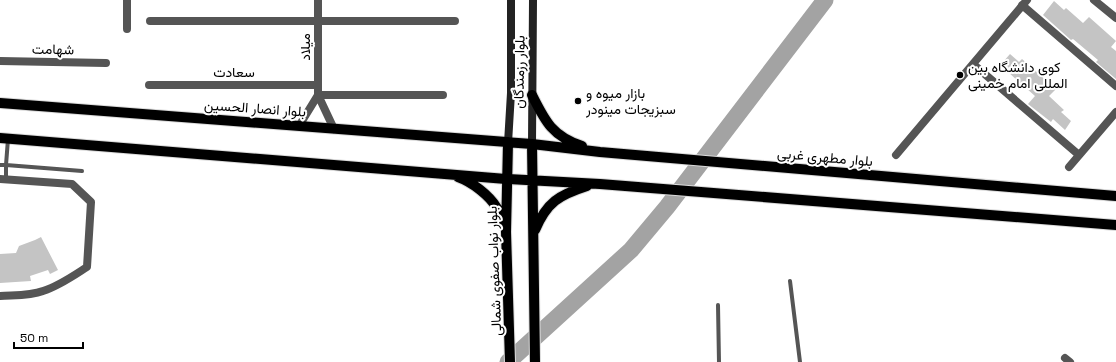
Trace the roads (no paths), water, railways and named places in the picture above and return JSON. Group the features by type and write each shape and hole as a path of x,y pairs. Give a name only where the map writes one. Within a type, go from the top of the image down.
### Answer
{"main road":[{"name":"بلوار رزمندگان","path":"508,143 511,93 511,0"},
{"name":"بلوار رزمندگان","path":"532,144 533,0"},
{"path":"532,95 545,119 555,132 573,143 600,152"},
{"name":"بلوار انصار الحسین","path":"0,102 532,144"},
{"path":"4,138 506,179 714,193 1114,225"},
{"name":"بلوار نواب صفوی شمالی","path":"508,143 506,232 510,362"},
{"path":"532,144 535,357"},
{"name":"بلوار مطهری غربی","path":"532,144 600,152 1116,196"},
{"path":"442,173 459,177 473,184 497,208 506,232"},
{"path":"533,233 540,217 548,206 560,196 593,184"}],"street":[{"path":"127,0 127,29"},
{"name":"میلاد","path":"318,0 318,95"},
{"path":"1094,0 1116,18"},
{"path":"896,155 1025,3 1116,86"},
{"path":"150,21 455,21"},
{"name":"شهامت","path":"0,61 106,63"},
{"path":"973,64 1079,155"},
{"name":"سعادت","path":"149,85 318,86"},
{"path":"318,95 443,95"},
{"path":"299,126 318,95"},
{"path":"318,95 334,128"},
{"path":"1069,167 1116,112"},
{"path":"0,296 42,292 60,284 87,267 92,202 72,184 3,179"}],"lane":[{"path":"3,179 6,165 4,138"},
{"path":"0,165 82,171"},
{"path":"790,281 800,362"},
{"path":"718,305 719,362"}],"waterway":[{"path":"508,362 631,250 667,207 825,0"}],"place":[{"name":"کوی دانشگاه بین المللی امام خمینی","path":"960,75"},
{"name":"بازار میوه و سبزیجات مینودر","path":"578,101"}]}
